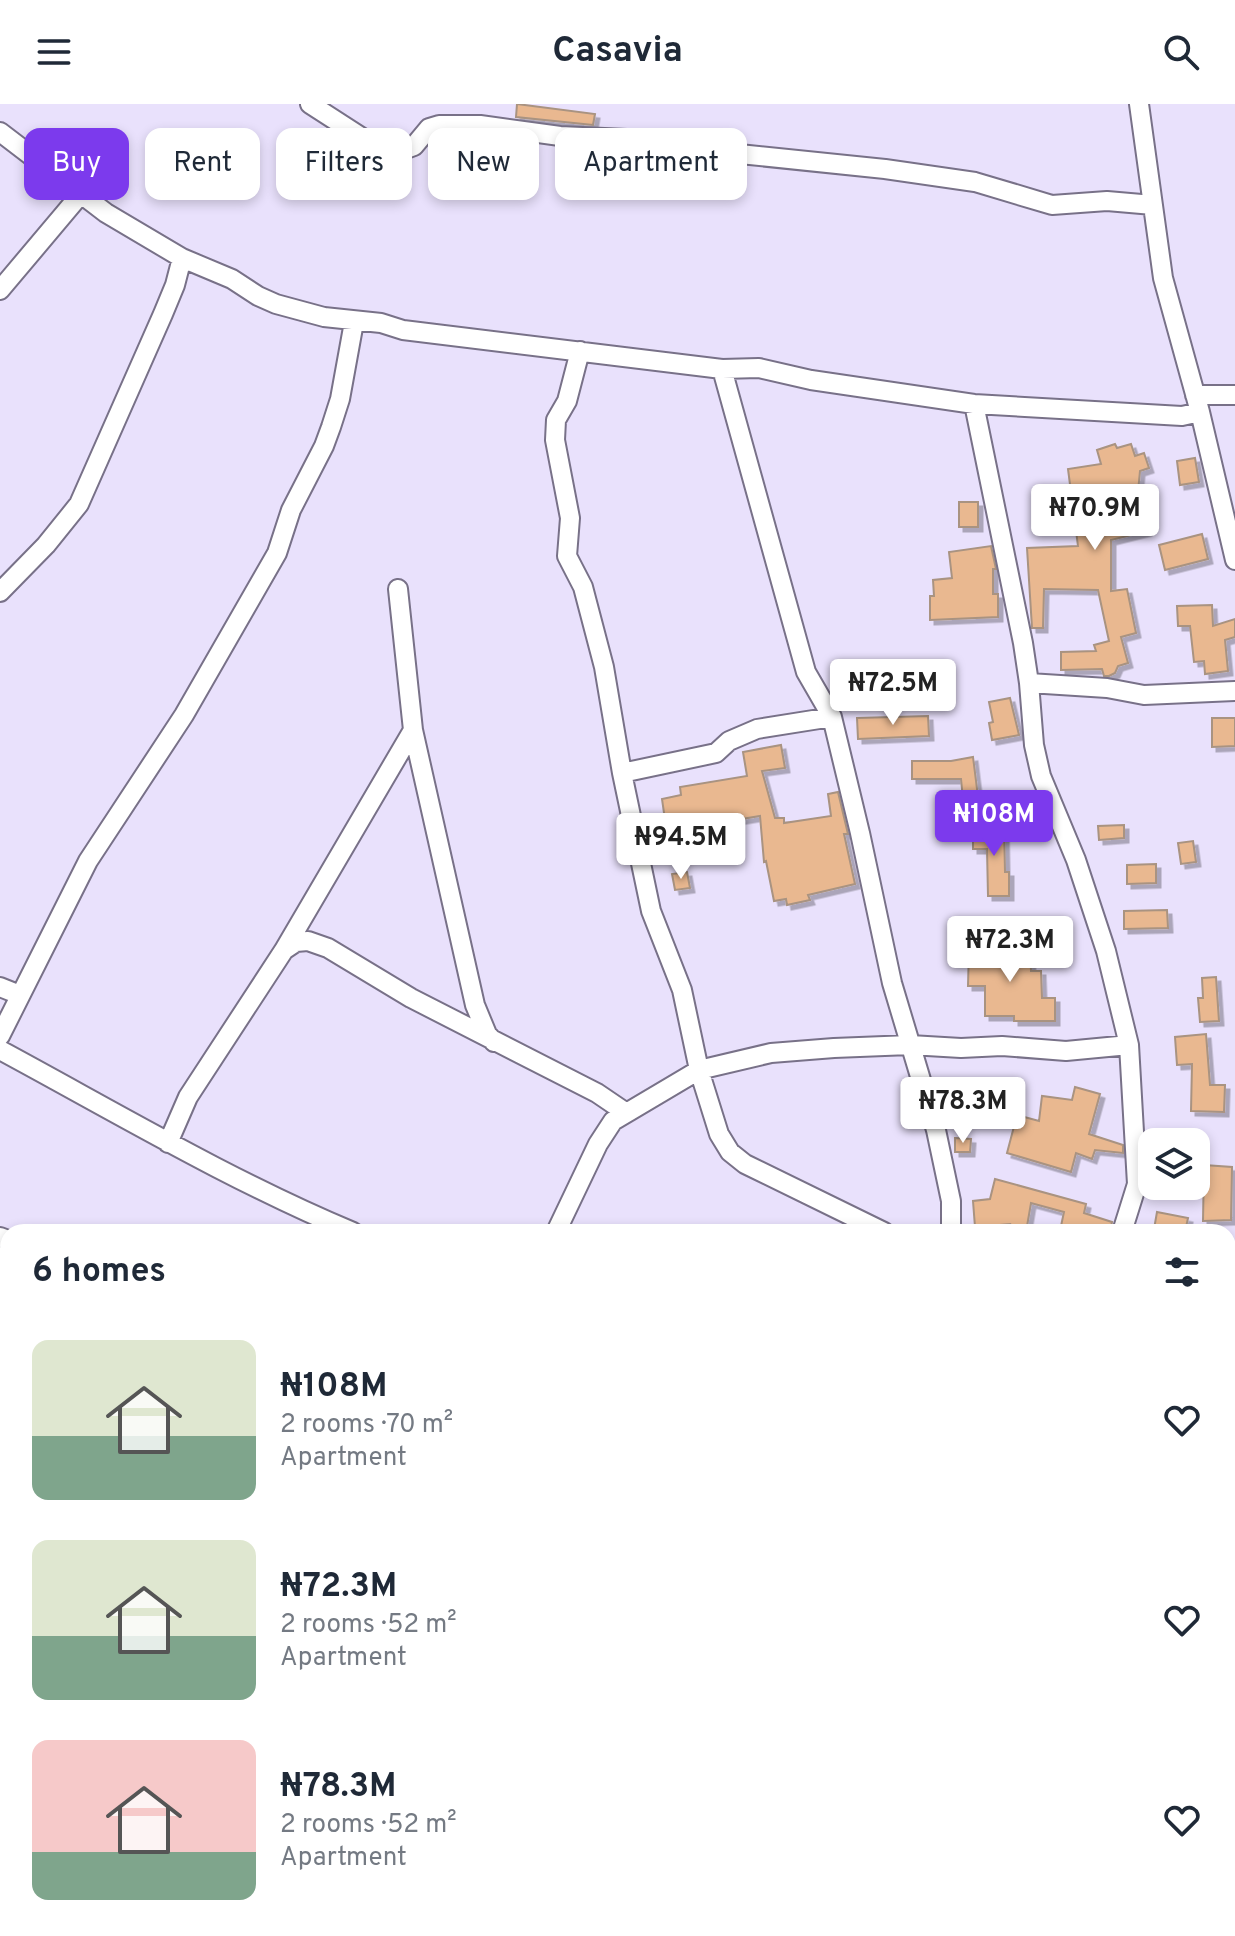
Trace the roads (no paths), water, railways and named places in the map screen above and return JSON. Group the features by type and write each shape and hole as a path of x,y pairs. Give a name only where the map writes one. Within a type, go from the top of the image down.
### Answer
{"street":[{"path":"310,104 372,144 398,152 414,146 429,128 439,125 480,125 560,136 649,140 720,152 885,169 975,182 1052,205 1107,201 1153,205"},
{"path":"1139,104 1163,278 1198,403 1235,560"},
{"path":"0,132 24,149"},
{"path":"0,290 76,200"},
{"path":"88,200 182,258 232,279 258,296 324,317 381,323 403,330 722,369 759,368 811,380 974,404 1182,416 1198,403 1235,395"},
{"path":"0,592 27,566 79,504 175,285 182,258"},
{"path":"0,1036 88,861 184,715 277,553 291,510 331,427 348,364 354,322"},
{"path":"580,351 567,401 556,420 555,440 570,518 567,556 583,587 593,620 651,911 682,990 699,1070 719,1134 730,1152 745,1164 868,1224"},
{"path":"722,369 806,672 832,717 892,983 936,1130 951,1201 951,1224"},
{"path":"974,404 1029,683 1034,745 1041,776 1076,860 1106,951 1129,1045 1137,1184 1124,1224"},
{"path":"398,589 413,730 475,1005 487,1034 494,1042"},
{"path":"1029,683 1107,688 1144,695 1235,691"},
{"path":"622,773 716,753 729,741 757,729 832,717"},
{"path":"168,1143 188,1097 284,950 413,730"},
{"path":"284,950 296,942 308,941 328,948 411,998 587,1087 625,1112"},
{"path":"0,987 20,995"},
{"path":"560,1224 598,1144 613,1121 699,1070 771,1053 910,1045 1026,1047 1066,1051 1129,1045"},
{"path":"0,1050 168,1143 334,1224"}]}
